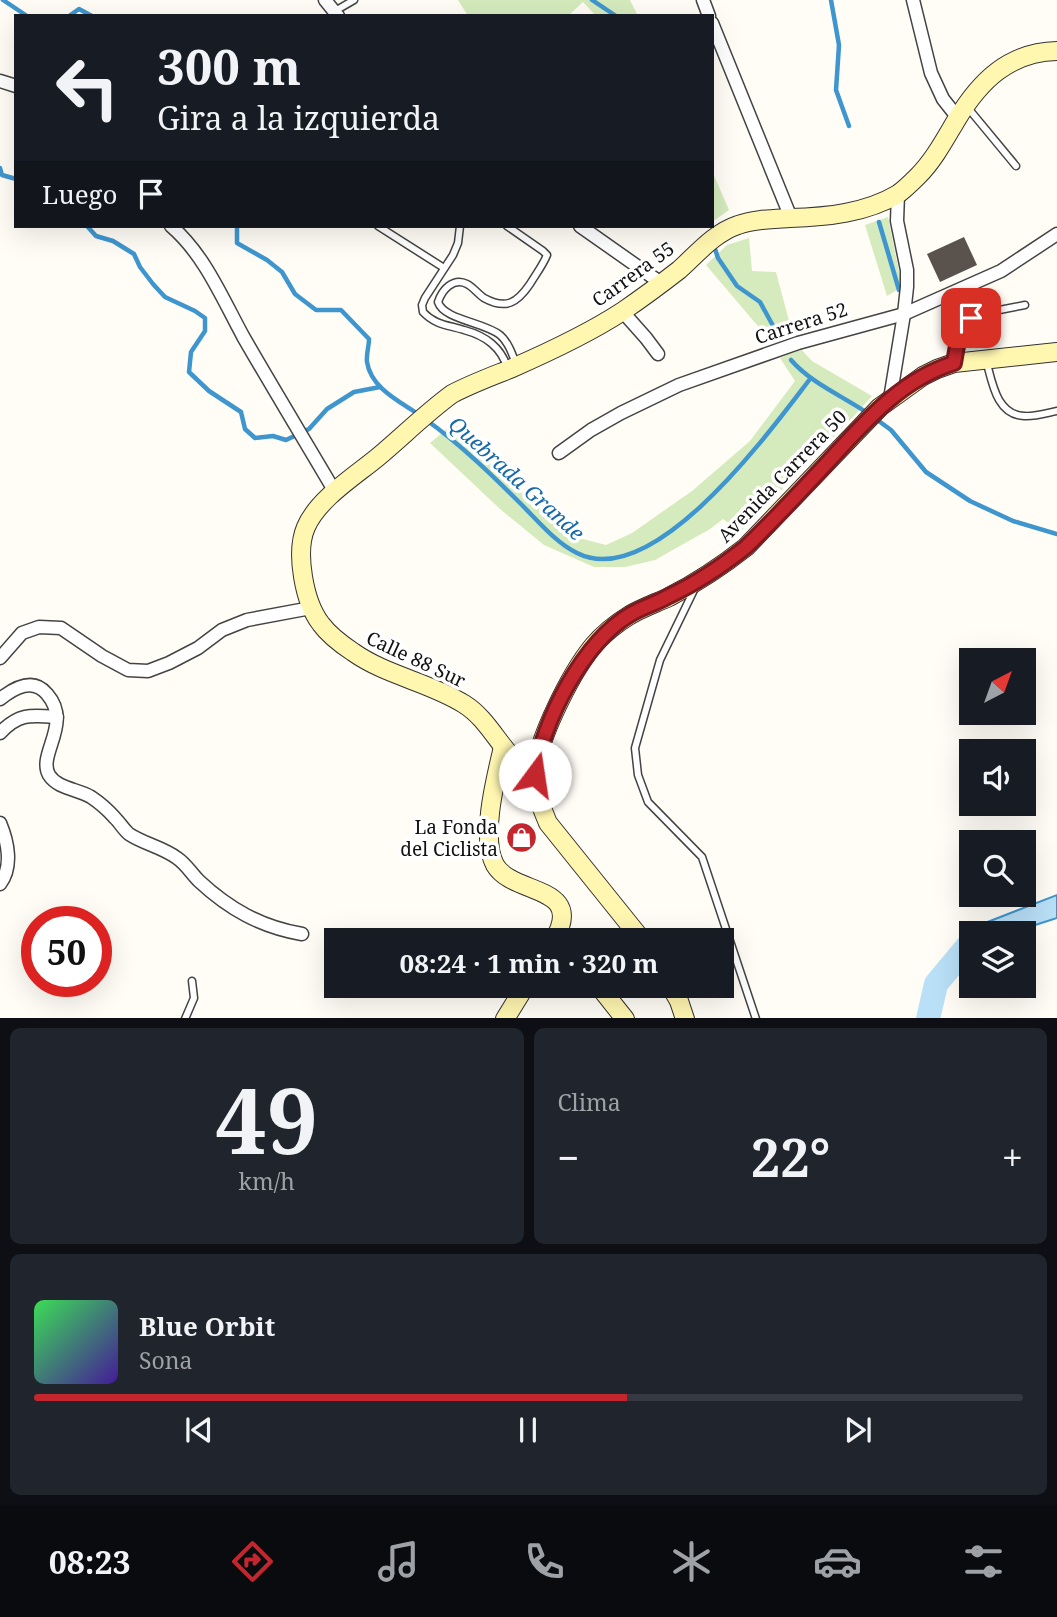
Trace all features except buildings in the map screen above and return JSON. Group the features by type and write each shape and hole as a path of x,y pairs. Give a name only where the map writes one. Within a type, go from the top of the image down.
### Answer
{"street":[{"path":"325,0 337,13"},
{"path":"913,0 931,73 943,99 962,111"},
{"path":"714,28 791,218"},
{"name":"Carrera 55","path":"311,608 302,570 302,540 313,515 326,499 452,394 581,337 661,284 736,225 847,213 898,194 936,155 962,111 990,76 1017,59 1057,51"},
{"path":"885,403 904,314 907,270 897,221 898,194"},
{"path":"174,228 209,272 242,334 335,492"},
{"path":"583,228 661,284"},
{"name":"Carrera 52","path":"559,453 621,413 679,386 798,344 904,314 1001,271 1057,233"},
{"path":"622,311 658,355"},
{"name":"Avenida Carrera 50","path":"632,928 548,823 536,789 537,756 562,697 593,646 629,615 699,580 746,547 863,424 885,403 923,376 954,363 1057,352"},
{"path":"0,658 22,633 39,627 61,628 128,670 148,671 198,648 222,630 247,620 311,608"},
{"name":"Calle 88 Sur","path":"311,608 320,623 334,637 370,664 452,698 472,710 524,769 535,775"},
{"path":"0,699 22,685 35,686 46,693 54,704 57,717 54,740 47,759 48,772 55,782 88,795 102,805 127,833 177,858 205,886 253,920 302,934"},
{"path":"0,733 11,722 23,716 57,717"},
{"path":"503,747 492,796 489,836 492,857 496,867 504,875 552,897 562,912 560,928"},
{"path":"0,823 8,851 5,877 0,884"},
{"path":"505,1018 518,998"},
{"path":"609,998 625,1018"},
{"path":"676,998 685,1018"}],"lane":[{"path":"337,13 354,0"},
{"path":"962,111 1016,166"},
{"path":"381,228 444,268"},
{"path":"460,228 453,255 422,305 424,313 436,323 467,330 487,340 498,348 513,368"},
{"path":"510,228 547,255 523,294 514,302 498,303 483,297 466,283 455,283 446,287 438,302 444,311 480,324 500,335 511,350 513,368"},
{"path":"954,363 958,339 964,325 971,318 1025,305"},
{"path":"985,359 997,397 1012,413 1024,416 1057,411"},
{"path":"699,580 660,660 635,748 638,775 648,802 702,857 756,1018"},
{"path":"185,1018 194,998 192,981"}],"green space":[{"path":"458,0 630,0 637,14 594,14 583,2 570,14 467,14"},
{"path":"714,176 729,210 714,221"},
{"path":"888,217 902,287 887,296 865,225"},
{"path":"749,238 752,271 776,272 792,332 769,339 706,265 727,245"},
{"path":"801,349 812,361 872,396 740,532 723,519 655,560 625,567 594,567 544,545 500,509 430,443 454,423 560,529 571,536 606,545 632,533 692,491 750,441 795,381 780,358"}],"water":[{"path":"1057,895 1057,918 1036,925 1036,921 990,921 1026,907 1036,907 1036,903"},
{"path":"959,941 959,969 943,991 930,979"}],"waterway":[{"name":"Quebrada Grande","path":"3,0 24,14"},
{"path":"592,0 613,14"},
{"path":"831,0 839,45 836,90 849,126"},
{"name":"Quebrada Grande","path":"72,14 79,9 88,14"},
{"path":"0,168 2,175 14,178"},
{"path":"879,222 899,290"},
{"path":"89,228 96,236 113,241 134,254 140,267 165,297 205,318 205,331 191,352 189,372 209,391 241,412 245,429 255,438 273,436 286,440 309,429 327,409 354,392 380,387"},
{"name":"Quebrada Grande","path":"237,228 237,243 282,272 295,294 316,310 341,310 369,339 367,362 374,379 387,393 418,414"},
{"path":"713,243 718,258 737,286 760,302 777,333"},
{"path":"791,360 818,383 869,414"},
{"name":"Quebrada Grande","path":"425,419 475,460 561,543 577,553 607,559 640,550 674,529 707,500 768,434 810,379"},
{"path":"876,419 891,430 926,472 970,501 1013,521 1057,534"},
{"path":"928,1018 936,984 959,956"}],"place":[{"name":"La Fonda del Ciclista","path":"521,838"}],"route":[{"path":"535,775 537,756 562,697 593,646 629,615 699,580 746,547 880,407 923,376 954,363 958,339 964,325 971,318"}]}
